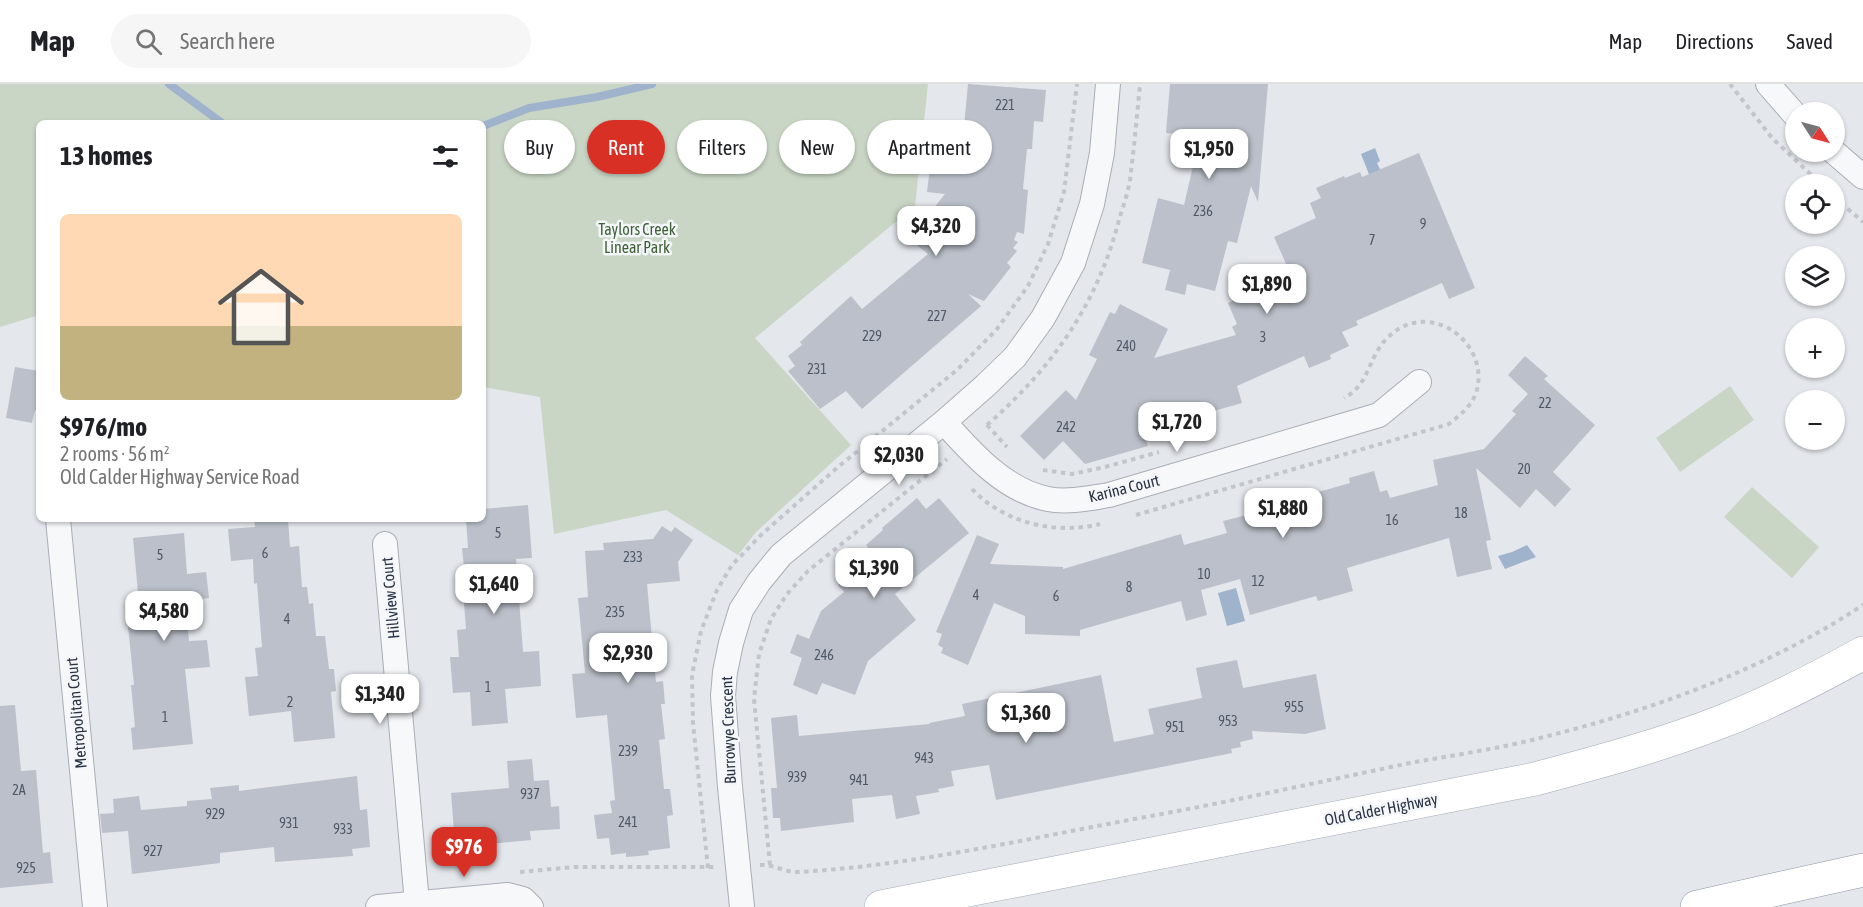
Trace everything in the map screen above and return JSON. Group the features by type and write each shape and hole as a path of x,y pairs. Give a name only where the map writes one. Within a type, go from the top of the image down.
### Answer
{"main road":[{"name":"Old Calder Highway","path":"881,907 1535,779 1666,742 1725,720 1775,699 1863,652"},
{"path":"1699,907 1863,870"},
{"path":"1699,907 1863,877"}],"street":[{"name":"Burrowye Crescent","path":"742,907 723,696 731,643 741,610 759,582 781,555 945,422 1015,357 1043,318 1073,263 1094,194 1102,153 1108,84"},
{"path":"1768,84 1785,103"},
{"path":"1845,161 1863,177"},
{"name":"Karina Court","path":"945,422 965,445 1004,479 1026,493 1050,500 1087,498 1109,495 1379,415 1419,382"},
{"name":"Metropolitan Court","path":"58,522 95,907"},
{"name":"Hillview Court","path":"386,544 417,903"},
{"path":"378,907 508,895 523,899 531,907"}],"path":[{"path":"770,865 754,699 759,654 771,620 787,594 808,571 965,445 1018,398 1047,365 1073,329 1095,291 1113,245 1130,182 1140,84"},
{"path":"1730,84 1772,138 1810,174"},
{"path":"1845,206 1863,222"},
{"path":"510,873 574,867 770,865 785,871 796,872 948,854 1234,801 1538,739 1612,718 1718,681 1774,656 1834,624 1863,605"}],"green space":[{"name":"Taylors Creek Linear Park","path":"0,84 928,84 924,120 867,120 867,174 918,174 915,206 755,338 851,445 756,532 738,555 666,510 554,534 540,397 486,388 486,120 36,120 36,316 0,327"},
{"path":"1730,386 1754,420 1680,472 1656,438"},
{"path":"1752,487 1819,547 1792,578 1724,517"}],"water":[{"path":"1375,148 1380,161 1377,163 1384,177 1372,182 1361,154"},
{"path":"1527,545 1536,557 1505,569 1498,556"},
{"path":"1236,588 1245,621 1227,626 1218,593"}],"building":[{"path":"968,84 1046,90 1043,122 1034,121 1032,149 1027,149 1023,189 1028,190 1024,234 1017,232 1014,240 1018,242 1013,248 1017,251 1007,263 1011,267 984,301 968,294 981,306 862,409 846,391 820,409 788,371 795,366 788,356 802,345 800,342 851,296 862,309 928,254 909,239 945,194 927,192 929,174 992,174 992,120 965,120"},
{"path":"1170,84 1268,84 1258,202 1251,186 1237,243 1228,241 1215,291 1187,284 1185,295 1165,290 1170,270 1142,263 1158,198 1184,205 1197,149 1188,149 1190,135 1166,133"},
{"path":"1419,153 1475,288 1449,299 1442,283 1356,321 1358,325 1342,332 1349,346 1330,355 1331,359 1309,368 1304,356 1237,386 1242,403 1143,431 1148,446 1085,464 1063,441 1044,460 1020,436 1066,390 1076,400 1097,359 1089,355 1110,312 1115,314 1120,304 1168,329 1154,358 1236,335 1232,327 1237,324 1228,303 1286,277 1283,270 1288,268 1274,237 1316,218 1310,203 1321,198 1316,188 1360,172 1362,177"},
{"path":"1525,356 1548,376 1544,379 1595,425 1553,472 1571,489 1555,507 1536,489 1520,508 1476,468 1491,540 1486,541 1492,569 1457,577 1449,538 1347,568 1353,591 1318,601 1316,596 1250,615 1240,579 1201,590 1207,615 1186,621 1181,601 1080,630 1080,636 1025,634 1025,616 994,603 968,665 941,653 943,648 938,645 942,634 936,632 977,535 999,544 990,564 1063,567 1063,569 1181,534 1184,545 1227,533 1223,521 1251,514 1254,523 1293,512 1290,500 1350,483 1349,478 1374,471 1380,492 1387,490 1390,498 1438,485 1433,460 1484,449 1516,414 1512,411 1528,394 1508,375"},
{"path":"15,367 36,370 36,410 32,423 6,418"},
{"path":"917,498 926,509 939,498 969,533 895,594 916,620 868,661 855,695 822,683 817,695 793,685 802,658 790,653 797,634 809,639 821,611 844,592 838,585 874,555 866,545"},
{"path":"528,505 532,558 516,559 523,652 539,651 541,686 505,689 508,723 472,726 470,692 453,693 450,657 459,657 457,630 466,629 462,548 468,548 466,522 486,522 486,509"},
{"path":"254,522 288,522 290,547 299,546 302,587 307,587 309,604 313,603 316,636 325,636 329,669 334,669 336,691 331,692 335,738 294,742 291,711 249,716 245,677 258,676 255,648 262,647 257,583 254,584 253,559 231,561 228,529 255,527"},
{"path":"662,526 671,532 675,527 693,540 678,562 680,581 647,584 656,682 663,681 665,704 661,704 665,739 659,740 664,789 670,789 673,815 667,816 670,848 648,851 649,855 626,857 626,853 611,855 609,838 597,839 594,815 612,813 610,801 615,800 607,715 576,718 572,674 585,673 578,598 588,597 585,551 604,550 603,543 653,539"},
{"path":"184,533 187,574 206,572 209,598 185,601 189,641 207,640 210,667 185,669 193,744 133,750 131,728 135,727 131,685 134,685 127,616 140,615 133,538"},
{"path":"1237,660 1243,688 1316,674 1326,729 1305,734 1252,731 1253,739 1240,742 1241,747 1231,749 1232,753 996,800 989,765 951,771 954,786 938,789 939,792 916,796 920,814 896,819 892,795 852,799 854,822 781,831 780,818 773,818 771,788 777,788 771,718 797,715 799,736 930,724 965,716 962,704 1101,675 1114,742 1154,734 1148,709 1202,698 1196,668"},
{"path":"15,705 21,771 36,770 43,853 50,852 53,883 0,888 0,706"},
{"path":"532,759 534,781 549,780 551,807 559,806 560,829 530,831 531,840 477,845 477,842 455,844 451,793 509,788 507,761"},
{"path":"357,776 360,810 367,809 370,847 352,849 353,856 275,862 274,847 220,853 220,863 132,874 128,831 102,833 100,814 114,813 113,799 139,796 141,810 187,806 187,801 212,799 210,788 239,785 239,791"}],"waterway":[{"path":"169,84 218,120"},
{"path":"486,125 529,108 597,97 652,84"}]}
